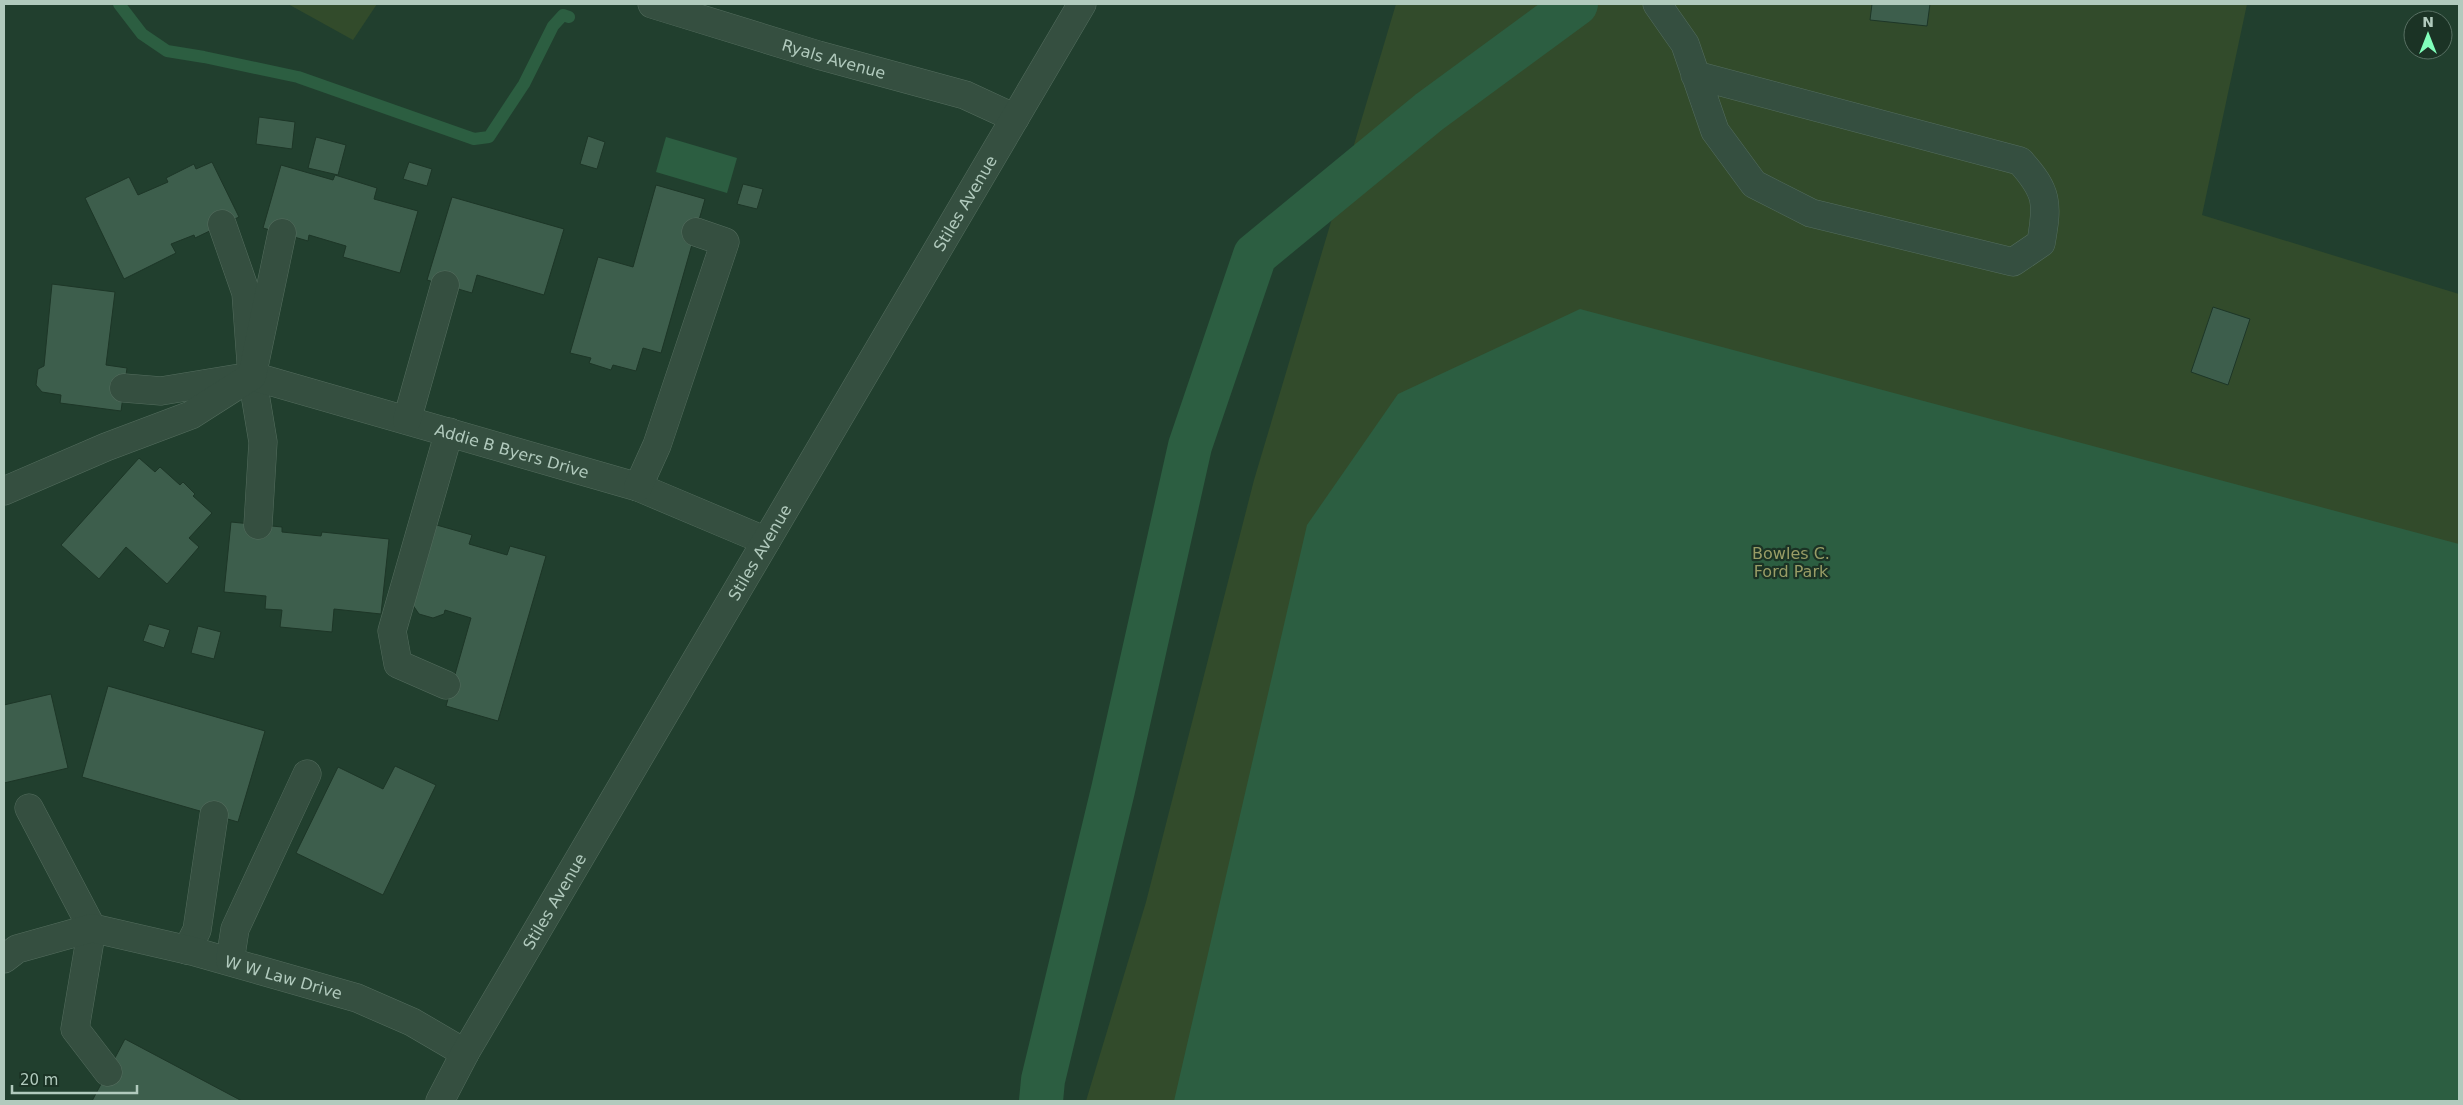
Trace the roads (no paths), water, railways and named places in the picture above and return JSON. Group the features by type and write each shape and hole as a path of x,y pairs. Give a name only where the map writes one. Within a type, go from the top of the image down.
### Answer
{"street":[{"name":"Ryals Avenue","path":"652,4 818,55 965,95 1015,118"},
{"name":"Stiles Avenue","path":"440,1101 465,1053 1082,4"},
{"path":"1657,4 1685,44 1695,75 1715,131 1754,184 1811,213 2013,262 2041,243 2047,211 2037,180 2020,161 1695,75"},
{"path":"222,224 246,293 252,376 264,442 258,525"},
{"path":"638,487 657,445 726,242 696,232"},
{"path":"4,491 106,447 191,415 252,376 282,233"},
{"path":"407,420 444,285"},
{"path":"124,388 161,392 252,376"},
{"name":"Addie B Byers Drive","path":"252,376 638,487 766,541"},
{"path":"446,685 398,664 392,631 449,432"},
{"path":"230,961 235,929 307,774"},
{"path":"29,808 92,928 75,1028 108,1072"},
{"path":"187,950 197,930 214,815"},
{"path":"4,959 17,949 92,928"},
{"name":"W W Law Drive","path":"92,928 230,961 357,998 412,1022 465,1053"}],"waterway":[{"path":"119,4 142,34 167,51 298,77 474,139 489,137 524,84 553,26 563,15 569,17"},
{"path":"1041,1101 1043,1080 1113,790 1190,446 1255,255 1429,112 1576,4"}],"park label":[{"name":"Bowles C. Ford Park","path":"1791,562"}]}
